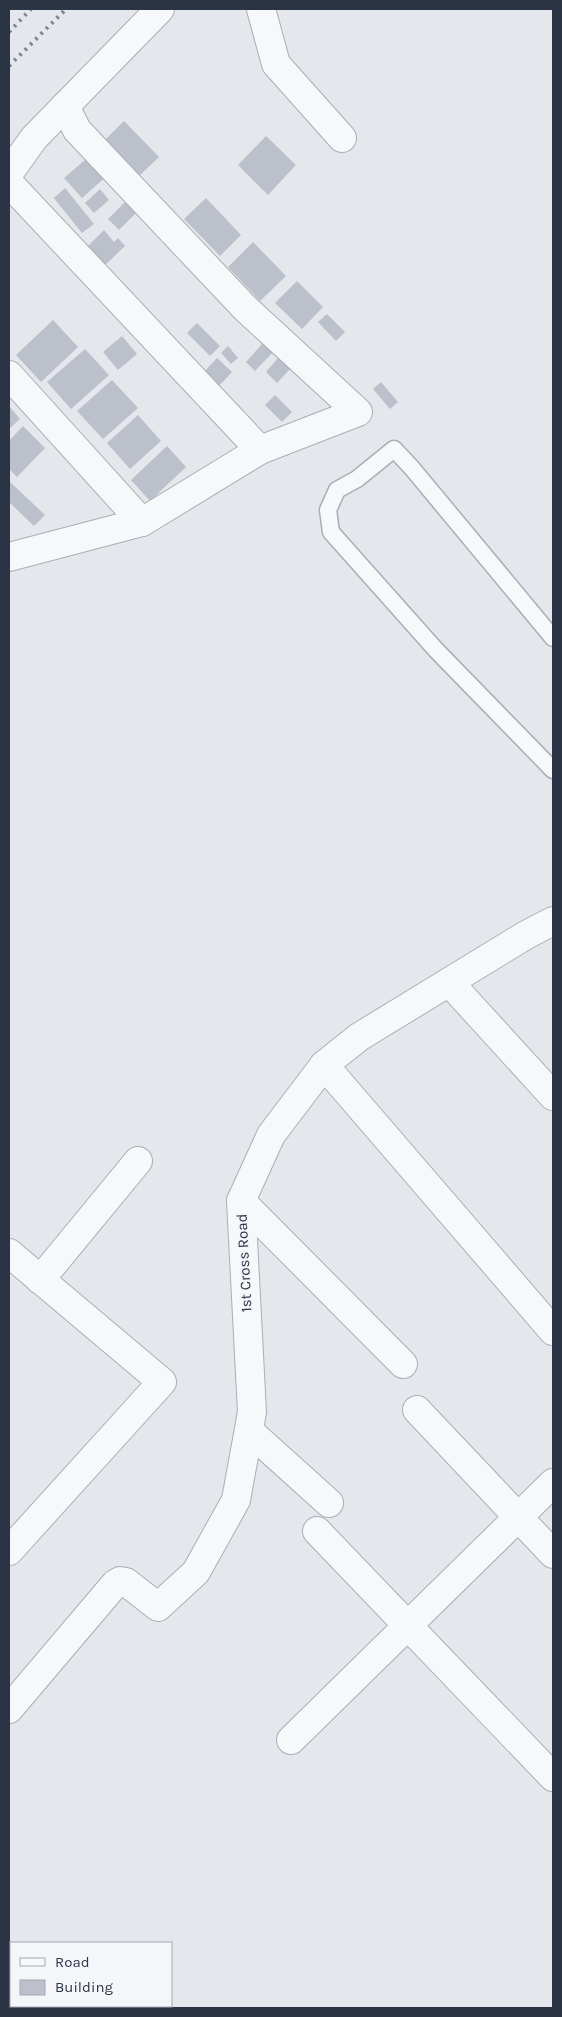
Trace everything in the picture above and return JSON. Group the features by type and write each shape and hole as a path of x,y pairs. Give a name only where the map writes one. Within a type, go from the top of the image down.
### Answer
{"street":[{"path":"9,173 34,138 160,9"},
{"path":"261,9 276,64 342,138"},
{"path":"9,557 142,522 260,450 358,412 245,308 77,130 65,106"},
{"path":"9,183 260,450"},
{"path":"9,375 142,522"},
{"name":"1st Cross Road","path":"9,1709 115,1584 126,1582 158,1607 196,1572 236,1500 252,1412 241,1201 271,1135 324,1065 358,1036 526,935 553,921"},
{"path":"449,982 553,1096"},
{"path":"324,1065 553,1331"},
{"path":"40,1280 138,1161"},
{"path":"241,1201 403,1364"},
{"path":"9,1253 162,1382 9,1551"},
{"path":"417,1410 553,1554"},
{"path":"249,1431 329,1503"},
{"path":"291,1740 553,1483"},
{"path":"317,1531 553,1778"}],"lane":[{"path":"553,638 394,449 357,479 337,490 328,510 331,532 436,650 553,770"}],"building":[{"path":"124,121 159,157 137,178 103,142"},
{"path":"266,136 296,165 268,195 238,165"},
{"path":"93,153 110,173 82,198 64,178"},
{"path":"65,188 94,224 82,233 54,198"},
{"path":"100,189 109,200 94,213 85,203"},
{"path":"206,198 241,235 220,256 184,219"},
{"path":"125,202 136,213 119,230 108,219"},
{"path":"104,230 114,242 118,238 125,246 103,267 86,248"},
{"path":"253,242 286,276 260,301 228,267"},
{"path":"297,281 323,307 302,329 275,303"},
{"path":"327,314 345,332 336,341 318,322"},
{"path":"53,320 78,347 41,382 16,355"},
{"path":"197,323 220,346 210,356 187,333"},
{"path":"122,336 137,354 118,370 103,352"},
{"path":"264,342 274,351 255,371 246,362"},
{"path":"228,346 238,358 231,364 221,353"},
{"path":"85,349 109,375 71,409 47,382"},
{"path":"217,358 232,372 219,386 204,372"},
{"path":"278,358 291,368 277,383 266,372"},
{"path":"112,380 138,408 103,439 77,411"},
{"path":"381,382 398,402 390,409 373,389"},
{"path":"275,395 292,412 282,422 265,405"},
{"path":"9,406 20,419 9,429"},
{"path":"138,415 161,441 130,469 107,443"},
{"path":"23,426 45,448 17,477 9,469 9,441"},
{"path":"167,446 186,467 150,501 131,480"},
{"path":"9,481 45,515 34,526 9,502"}],"railway":[{"path":"9,32 31,9"},
{"path":"9,66 66,9"}]}
